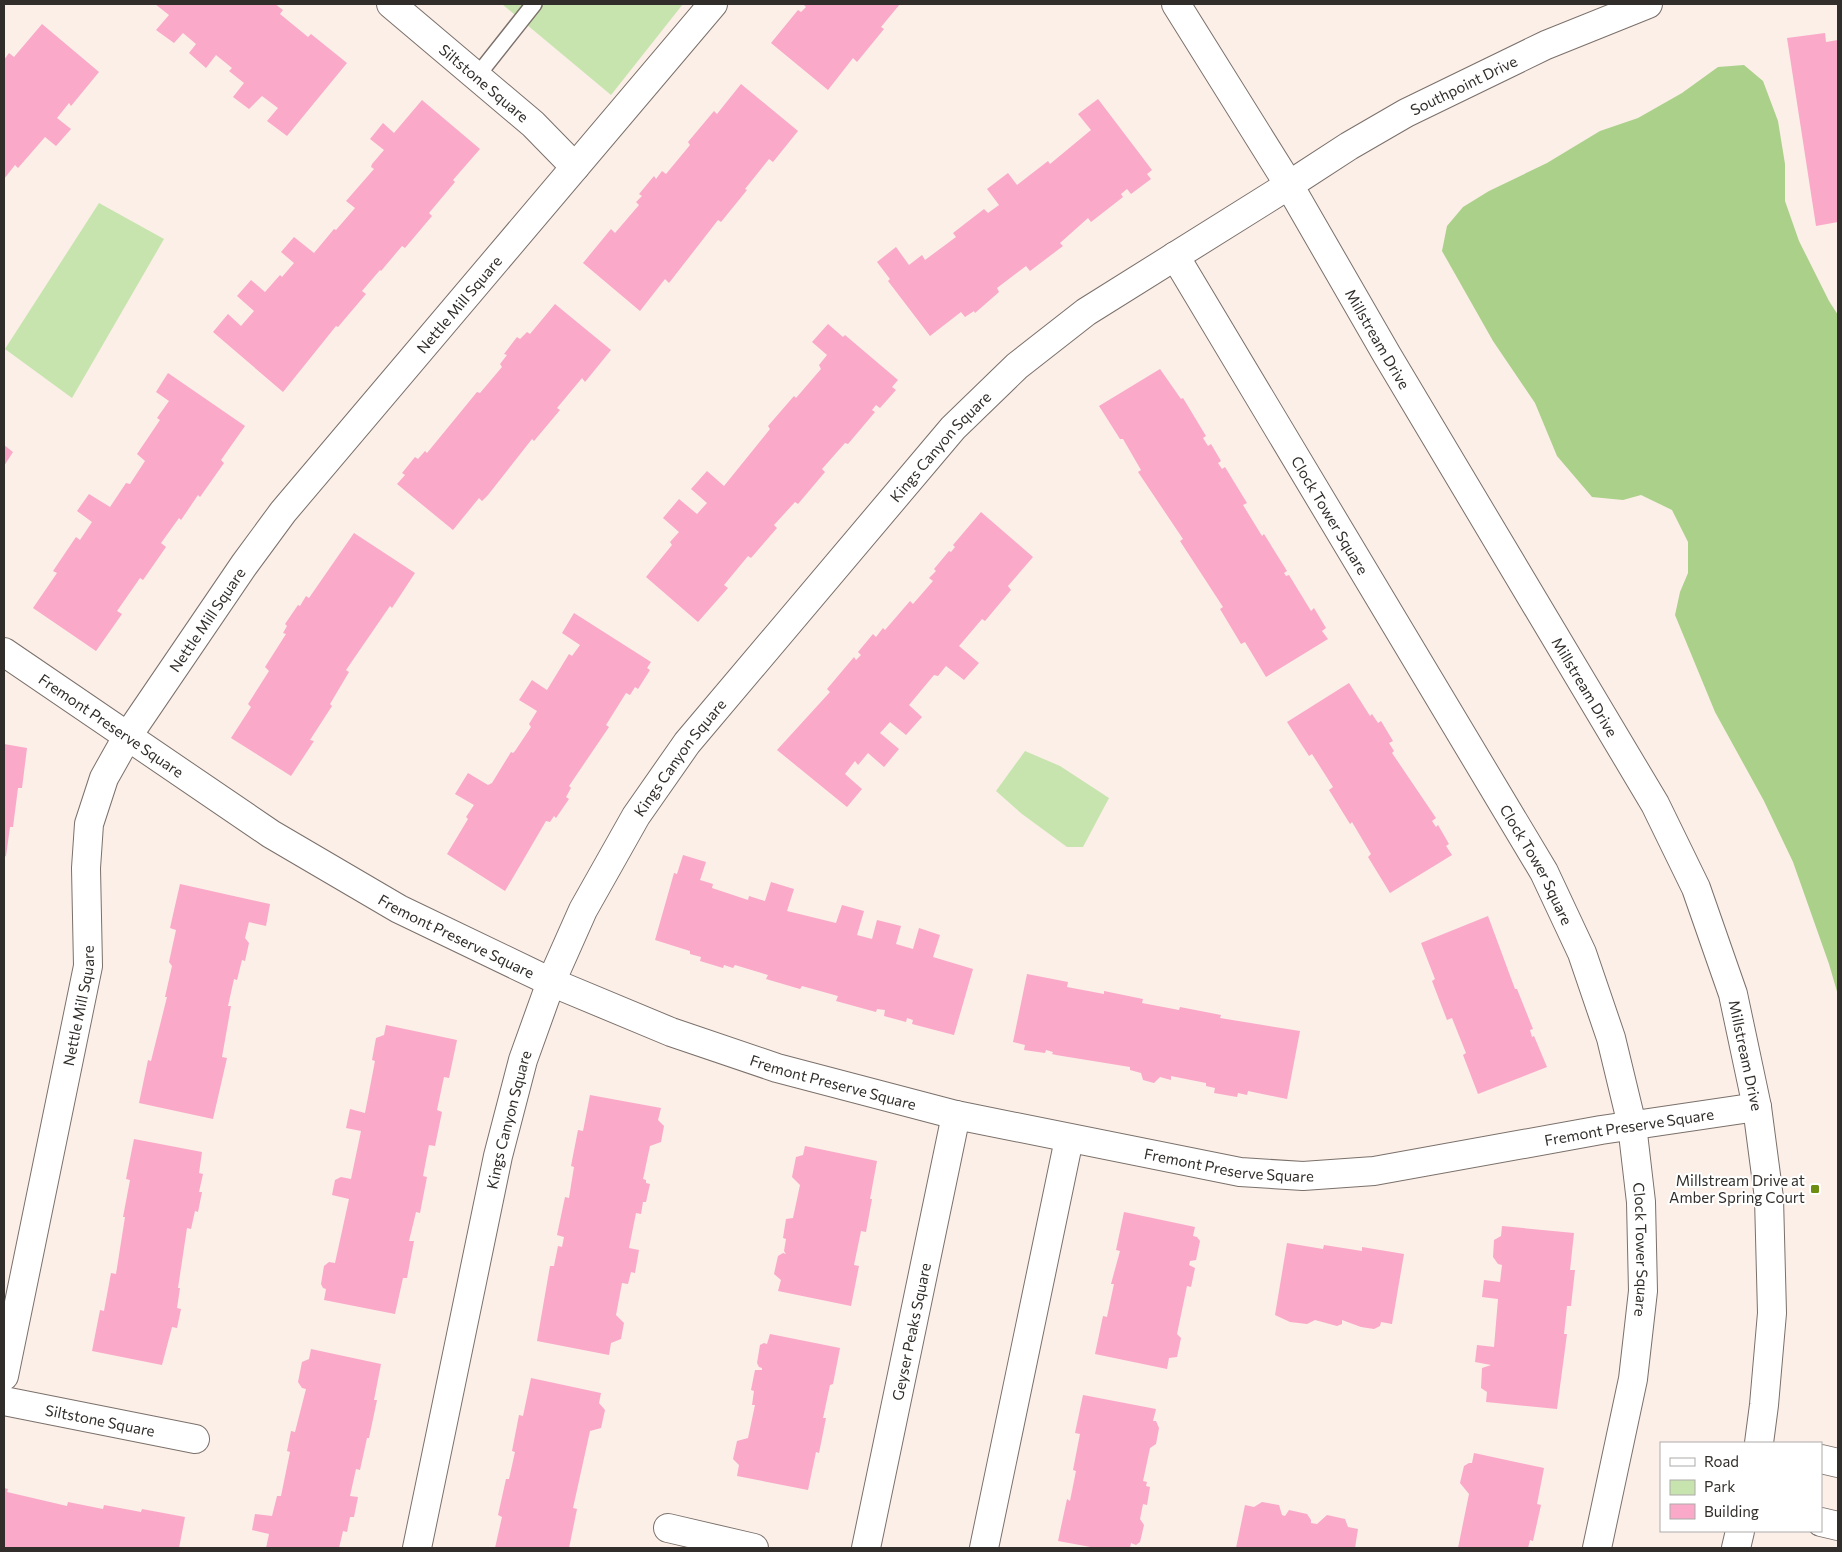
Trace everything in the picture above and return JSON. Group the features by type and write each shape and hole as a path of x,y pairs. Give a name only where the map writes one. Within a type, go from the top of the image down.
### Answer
{"street":[{"name":"Siltstone Square","path":"391,4 533,124 575,167"},
{"name":"Nettle Mill Square","path":"4,1376 88,966 86,868 90,824 104,778 127,736 282,512 713,4"},
{"name":"Millstream Drive","path":"1176,4 1289,186 1392,364 1656,804 1696,888 1733,994 1757,1107 1769,1198 1772,1313 1766,1389 1759,1442"},
{"name":"Southpoint Drive","path":"1289,186 1349,146 1406,113 1546,45 1648,4"},
{"name":"Kings Canyon Square","path":"416,1548 498,1156 523,1060 551,982 583,910 636,816 687,743 953,428 1017,366 1086,312 1289,186"},
{"name":"Clock Tower Square","path":"1175,256 1544,872 1582,953 1611,1038 1632,1125 1641,1202 1643,1291 1633,1379 1598,1548"},
{"name":"Fremont Preserve Square","path":"4,652 271,834 399,909 551,982 671,1032 777,1068 956,1115 1240,1172 1303,1176 1374,1170 1632,1125 1757,1107"},
{"name":"Geyser Peaks Square","path":"866,1548 956,1115"},
{"path":"984,1548 1069,1139"},
{"name":"Siltstone Square","path":"4,1401 194,1439"},
{"path":"1822,1459 1838,1463"},
{"path":"1822,1522 1838,1526"},
{"path":"668,1528 754,1548"},
{"path":"1736,1548 1740,1532"}],"lane":[{"path":"477,76 534,4"}],"green space":[{"path":"502,4 683,4 611,95"},
{"path":"1744,65 1763,81 1778,121 1785,164 1785,201 1799,241 1838,315 1838,995 1793,862 1764,801 1715,712 1675,615 1680,592 1688,573 1688,542 1672,510 1641,495 1623,500 1592,497 1557,456 1535,403 1493,341 1442,251 1447,226 1463,207 1489,191 1547,163 1600,131 1638,118 1682,93 1718,67"},
{"path":"99,203 164,239 72,398 5,349"},
{"path":"1025,751 1060,766 1109,798 1083,847 1067,847 1022,814 996,791"}],"building":[{"path":"155,4 275,4 283,10 280,14 308,37 311,34 347,63 287,136 267,121 278,108 262,96 249,109 233,97 244,83 229,71 232,68 216,55 206,68 189,53 196,44 183,33 174,43 156,30 169,15"},
{"path":"900,4 881,27 884,29 857,62 853,58 828,90 771,43 798,10 801,12 806,7 804,5"},
{"path":"42,24 99,72 71,106 69,103 57,118 71,129 56,146 45,137 18,168 15,165 4,179 4,60 9,53 14,57"},
{"path":"1825,33 1826,42 1838,40 1838,222 1816,226 1787,38"},
{"path":"741,84 798,131 773,162 769,159 745,189 747,190 721,222 718,220 669,283 665,279 640,311 583,263 611,229 615,233 639,205 636,202 642,196 639,194 654,176 656,179 662,171 666,174 690,145 688,142 714,111 717,114"},
{"path":"1098,99 1152,170 1147,174 1151,179 1131,194 1127,189 1121,194 1123,197 1091,222 1088,218 1060,243 1063,246 1030,271 1026,266 997,288 999,292 975,313 974,311 965,317 961,312 930,336 888,281 890,279 877,262 896,247 909,265 922,255 925,260 956,237 953,233 984,209 988,213 999,205 987,189 1008,173 1017,185 1048,161 1050,164 1091,130 1078,114"},
{"path":"422,100 480,149 453,180 455,182 429,213 432,216 405,248 402,246 362,291 366,294 338,327 336,326 283,392 213,332 228,314 241,326 254,311 237,296 251,280 265,292 280,275 282,277 294,263 281,252 294,237 314,253 334,229 336,230 355,208 346,201 374,169 371,167 372,164 384,150 370,139 383,123 394,133"},
{"path":"555,304 611,350 585,382 582,378 557,408 560,410 534,441 532,439 488,495 482,501 479,498 453,530 397,484 405,475 402,473 415,457 418,459 425,451 427,453 477,392 480,393 502,367 500,364 507,355 504,354 517,337 520,339 527,332 530,334"},
{"path":"828,324 843,337 845,335 898,380 892,387 896,390 880,408 876,405 872,410 875,412 848,444 845,443 822,469 825,472 798,504 795,502 774,525 777,528 751,558 748,556 724,585 728,588 698,622 646,577 672,545 670,542 679,532 663,518 679,499 697,514 707,503 691,489 707,471 724,486 770,429 768,426 821,369 819,365 827,355 812,342"},
{"path":"1160,369 1181,399 1183,398 1206,436 1203,438 1208,446 1211,444 1221,461 1218,463 1222,469 1225,467 1247,503 1243,505 1287,571 1284,573 1286,576 1289,575 1311,611 1314,608 1326,628 1322,631 1328,639 1266,677 1245,642 1241,644 1220,609 1223,607 1180,541 1183,539 1138,472 1141,470 1123,439 1120,439 1099,406"},
{"path":"168,373 245,426 221,460 224,463 200,497 198,495 181,520 179,518 161,543 166,547 143,580 140,578 117,611 122,614 96,651 33,608 57,573 53,571 76,537 80,540 92,522 77,511 89,494 110,507 126,483 130,484 145,461 137,454 160,420 157,418 169,401 156,392"},
{"path":"4,445 13,452 4,466"},
{"path":"981,512 1033,557 1008,586 1011,590 985,621 982,619 959,646 979,663 964,680 946,666 938,676 934,675 909,705 922,717 906,735 890,722 880,733 899,749 884,767 868,753 858,765 855,761 845,774 862,789 847,807 777,750 830,692 827,689 854,657 856,660 861,655 858,652 873,634 876,637 883,628 885,630 910,601 913,604 933,581 929,578 936,571 934,569 949,551 951,552 955,547 953,545"},
{"path":"354,533 415,573 392,608 390,606 346,670 349,672 330,704 332,706 310,740 314,741 291,776 231,738 251,707 248,704 269,671 265,667 286,634 283,633 287,626 285,624 306,596 309,598"},
{"path":"574,613 651,662 647,668 650,670 638,689 635,687 630,695 626,693 606,725 609,727 569,786 571,788 566,797 569,799 556,818 554,816 550,822 546,821 505,891 447,854 468,819 466,817 474,805 455,794 468,773 488,785 492,783 511,752 515,751 531,727 529,724 537,711 519,700 532,680 547,690 569,654 572,656 580,645 562,633"},
{"path":"1349,683 1370,716 1372,714 1378,723 1381,721 1393,741 1389,743 1394,751 1392,753 1436,818 1432,821 1436,827 1438,825 1449,844 1446,846 1452,855 1390,893 1368,857 1371,854 1352,822 1350,824 1329,790 1333,787 1312,754 1309,756 1287,722"},
{"path":"4,744 27,748 22,788 18,788 13,827 10,827 6,856 4,857"},
{"path":"683,855 706,862 700,880 713,884 712,888 748,900 749,896 765,901 771,882 794,889 787,911 836,923 842,905 864,911 857,935 872,939 877,920 901,926 896,944 913,949 919,928 940,935 933,957 973,969 954,1035 912,1024 913,1020 907,1018 906,1022 884,1016 885,1010 877,1009 876,1012 836,1001 838,996 802,986 800,989 766,979 768,975 735,965 733,968 724,965 723,968 700,961 701,957 690,954 690,951 655,940 674,873 677,874"},
{"path":"180,884 270,904 266,926 249,922 245,938 249,943 245,961 242,960 237,980 234,979 228,1006 231,1006 222,1057 227,1058 213,1119 139,1103 148,1060 151,1061 167,997 165,997 172,966 169,962 176,930 170,928"},
{"path":"1488,916 1515,989 1517,989 1533,1029 1530,1030 1532,1037 1534,1036 1547,1067 1478,1094 1463,1055 1466,1053 1452,1018 1447,1020 1432,981 1435,979 1421,943"},
{"path":"1027,974 1068,982 1067,987 1104,994 1104,991 1143,999 1142,1003 1179,1010 1180,1007 1221,1015 1220,1018 1300,1031 1287,1099 1248,1091 1247,1095 1238,1093 1237,1097 1214,1093 1215,1088 1206,1086 1206,1083 1171,1076 1171,1080 1160,1077 1154,1083 1143,1080 1141,1073 1130,1070 1130,1067 1056,1055 1046,1050 1045,1053 1024,1050 1025,1045 1013,1042"},
{"path":"386,1025 457,1040 449,1078 444,1077 437,1110 442,1112 435,1146 429,1145 423,1176 427,1177 420,1213 416,1212 409,1241 414,1241 407,1278 403,1278 395,1314 324,1300 326,1289 321,1284 324,1266 329,1262 335,1263 349,1199 332,1195 335,1180 341,1177 351,1179 361,1131 346,1128 350,1109 365,1113 375,1061 372,1060 376,1038 384,1035"},
{"path":"590,1095 661,1108 658,1120 664,1126 661,1142 650,1146 643,1179 646,1180 646,1183 650,1184 646,1202 643,1202 641,1214 636,1213 629,1248 639,1250 635,1273 631,1272 628,1284 622,1283 616,1315 624,1323 621,1339 611,1343 609,1355 537,1341 550,1266 554,1266 558,1246 562,1247 564,1237 557,1235 565,1197 569,1198 574,1167 571,1166 578,1130 583,1131"},
{"path":"134,1139 202,1152 199,1173 203,1174 199,1192 202,1192 198,1212 195,1211 191,1229 187,1228 178,1288 180,1288 177,1308 181,1309 177,1328 172,1327 162,1365 92,1351 100,1310 104,1311 111,1273 116,1274 130,1180 126,1179"},
{"path":"805,1146 877,1161 866,1232 861,1231 854,1265 859,1266 851,1306 778,1291 781,1280 774,1274 778,1256 783,1253 786,1254 784,1251 786,1239 783,1238 786,1219 793,1218 800,1185 792,1177 796,1157 803,1155"},
{"path":"1124,1212 1195,1227 1193,1236 1197,1237 1200,1241 1196,1260 1190,1261 1189,1265 1195,1268 1191,1287 1187,1286 1177,1334 1181,1338 1177,1357 1169,1358 1167,1369 1095,1354 1103,1316 1107,1317 1114,1284 1111,1284 1120,1251 1116,1250"},
{"path":"1502,1226 1574,1233 1570,1270 1575,1270 1571,1306 1567,1306 1564,1334 1567,1334 1557,1409 1486,1402 1487,1392 1481,1388 1482,1368 1491,1365 1475,1362 1477,1345 1494,1347 1498,1299 1482,1297 1484,1280 1500,1282 1502,1265 1498,1264 1493,1257 1494,1240 1501,1236"},
{"path":"1287,1243 1323,1249 1324,1245 1362,1251 1362,1247 1404,1254 1392,1324 1381,1322 1380,1326 1374,1329 1361,1327 1342,1320 1342,1324 1337,1326 1315,1320 1307,1324 1290,1322 1275,1315"},
{"path":"770,1334 840,1348 833,1384 830,1385 823,1418 826,1418 819,1453 816,1452 808,1490 737,1476 739,1465 733,1459 737,1441 748,1438 755,1405 752,1405 754,1391 751,1390 755,1370 762,1370 757,1363 760,1345 767,1344"},
{"path":"311,1349 381,1364 374,1400 377,1400 369,1438 367,1438 360,1470 356,1469 350,1496 358,1497 354,1517 350,1517 347,1532 343,1531 339,1548 266,1548 269,1534 252,1530 255,1514 272,1516 277,1496 281,1496 290,1452 287,1451 291,1431 295,1432 306,1389 302,1388 298,1382 302,1362 309,1359"},
{"path":"531,1378 601,1393 599,1403 605,1410 601,1428 590,1431 573,1508 577,1509 569,1548 495,1548 502,1517 498,1515 506,1479 509,1479 515,1452 512,1451 519,1415 523,1416"},
{"path":"1083,1395 1156,1409 1153,1421 1156,1421 1159,1428 1156,1444 1150,1448 1143,1481 1147,1482 1146,1486 1150,1487 1147,1505 1143,1504 1140,1519 1144,1525 1140,1542 1136,1545 1131,1543 1130,1548 1096,1548 1058,1541 1067,1499 1070,1501 1076,1471 1073,1470 1080,1434 1075,1433"},
{"path":"1474,1453 1544,1468 1537,1504 1541,1505 1533,1541 1530,1540 1528,1548 1458,1548 1469,1494 1460,1483 1464,1466 1472,1463"},
{"path":"4,1488 8,1489 7,1492 67,1506 68,1502 103,1509 104,1505 141,1512 142,1509 185,1517 179,1548 4,1548"},
{"path":"1262,1502 1279,1505 1282,1515 1285,1516 1289,1510 1307,1514 1311,1523 1317,1524 1327,1515 1345,1519 1348,1527 1358,1529 1355,1548 1236,1548 1245,1505 1254,1507"}],"place":[{"name":"Millstream Drive at Amber Spring Court","path":"1815,1189"}]}
